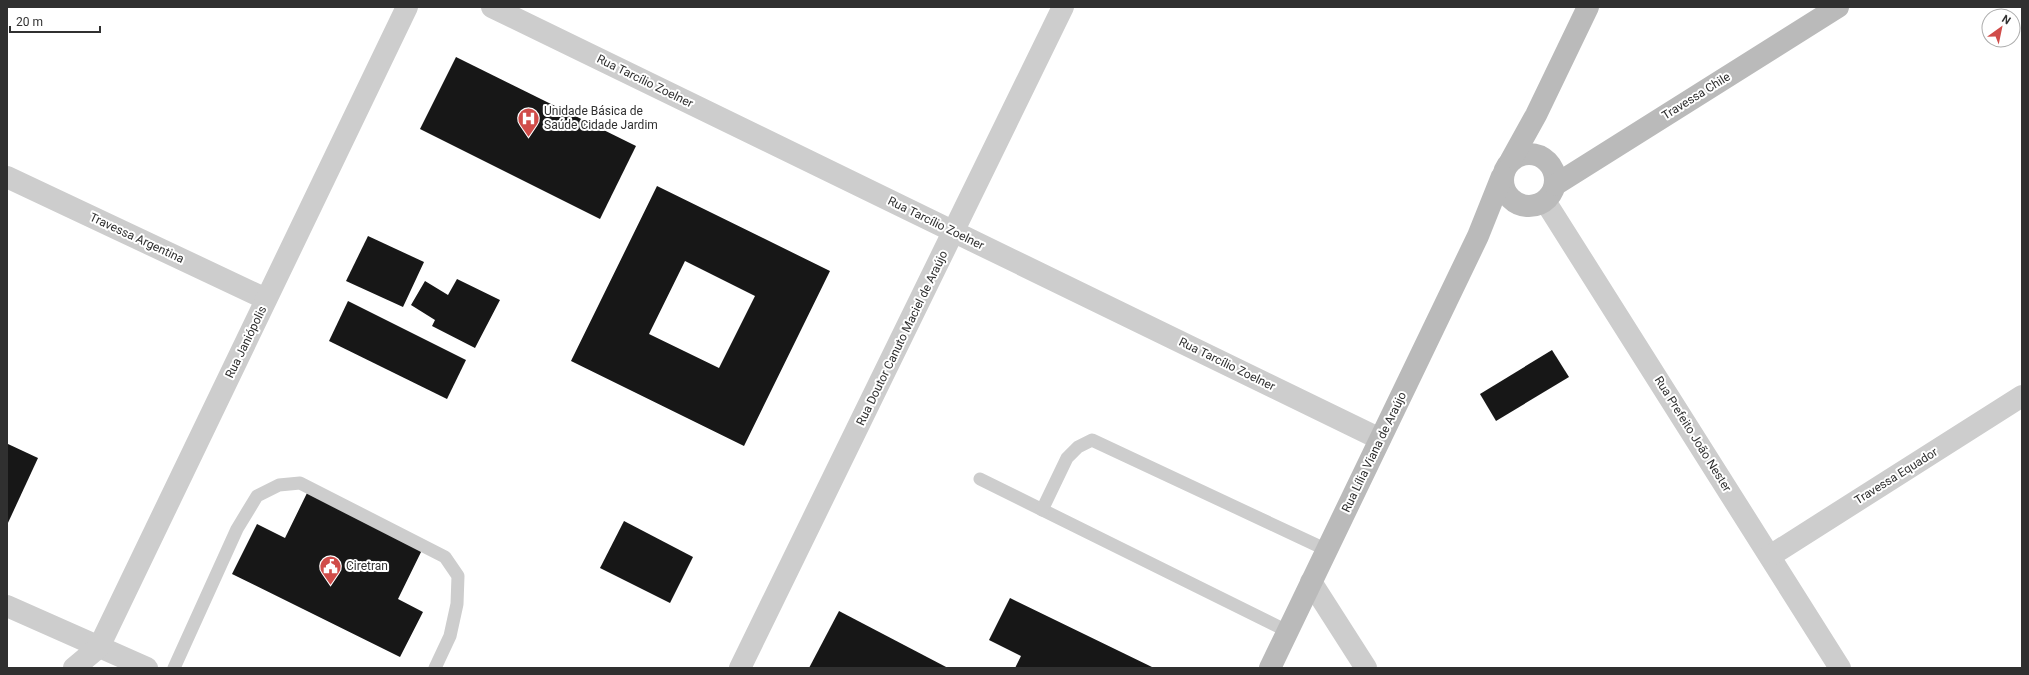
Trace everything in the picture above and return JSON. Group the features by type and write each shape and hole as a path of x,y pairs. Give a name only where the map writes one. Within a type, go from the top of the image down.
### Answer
{"street":[{"name":"Rua Janiópolis","path":"74,668 99,647 407,7"},
{"name":"Rua Tarcílio Zoelner","path":"492,7 1380,438"},
{"name":"Rua Doutor Canuto Maciel de Araújo","path":"740,668 1063,7"},
{"name":"Rua Lília Viana de Araújo","path":"1270,668 1478,236 1506,168 1536,116 1588,7"},
{"name":"Travessa Chile","path":"1550,193 1838,7"},
{"name":"Rua Lília Viana de Araújo","path":"1532,154 1536,116"},
{"path":"1532,154 1540,156 1547,161 1555,176 1550,193 1528,206 1519,204 1512,200 1503,185 1506,168 1517,156 1532,154"},
{"name":"Travessa Argentina","path":"7,178 266,300"},
{"name":"Rua Prefeito João Nester","path":"1550,193 1770,556 1840,668"},
{"name":"Rua Lília Viana de Araújo","path":"1478,236 1512,200"},
{"name":"Travessa Equador","path":"1770,556 2022,396"},
{"path":"1311,582 1366,668"},
{"path":"7,606 147,668"}],"lane":[{"path":"1042,510 1067,458 1078,447 1092,440 1326,550"},
{"path":"980,479 1287,631"},
{"path":"174,668 237,529 257,496 279,485 300,483 445,558 458,576 457,604 450,636 435,668"}],"building":[{"name":"Unidade Básica de Saúde Cidade Jardim","path":"456,57 636,146 600,219 420,129"},
{"path":"657,186 830,271 744,446 571,361","holes":["685,261 755,296 719,368 649,334"]},
{"path":"368,236 424,262 403,307 346,281"},
{"path":"457,279 500,300 475,348 432,326 435,320 411,305 425,281 448,295"},
{"path":"348,301 466,360 447,399 329,341"},
{"path":"1552,350 1569,377 1496,421 1480,394"},
{"path":"8,444 38,458 7,525 7,447"},
{"name":"Ciretran","path":"308,491 423,548 398,599 423,612 400,657 232,574 257,524 285,538"},
{"path":"624,521 693,557 670,603 600,568"},
{"path":"1010,598 1154,668 1015,668 1021,656 989,640"},
{"path":"839,611 948,668 809,668"}],"place":[{"name":"Unidade Básica de Saúde Cidade Jardim","path":"528,138"},
{"name":"Ciretran","path":"331,586"}]}
